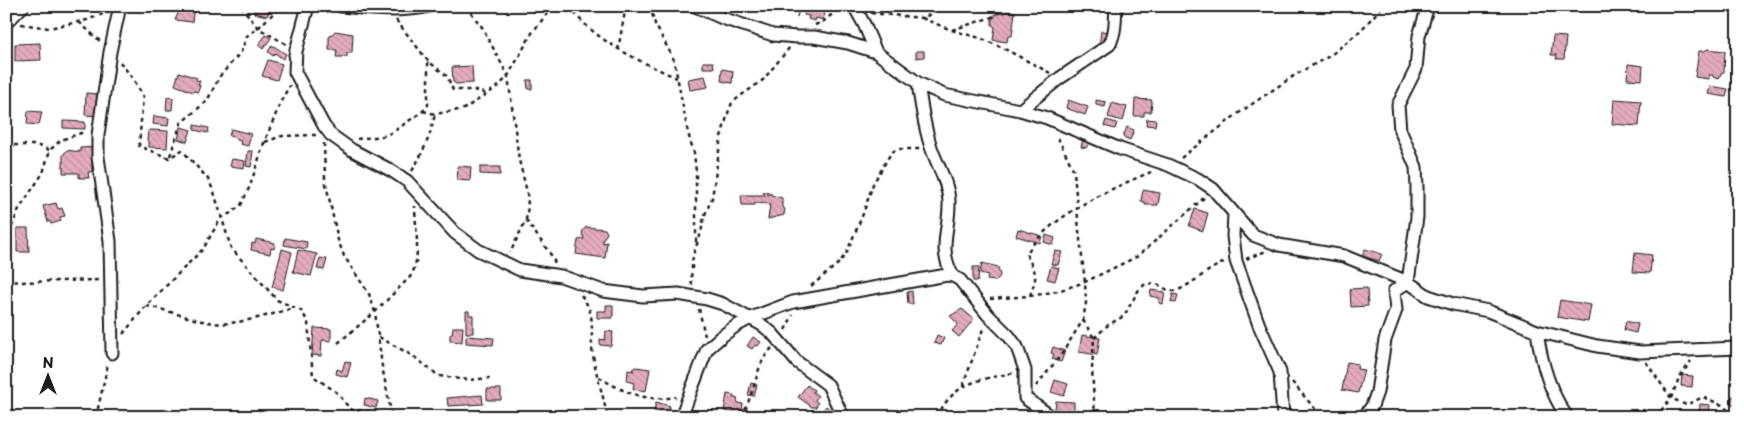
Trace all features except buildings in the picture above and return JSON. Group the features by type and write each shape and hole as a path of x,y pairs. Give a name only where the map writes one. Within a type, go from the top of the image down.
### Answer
{"street":[{"path":"7,23 22,6"},
{"path":"308,6 296,49 295,72 324,126 338,141 407,181 414,191 466,242 488,256 520,270 561,276 603,290 631,295 678,294 695,296 723,304 762,325 780,341 797,362 828,385 843,417"},
{"path":"341,6 389,11 430,6"},
{"path":"695,6 754,30 773,35 814,36 876,52 918,83 944,95 1020,110 1047,118 1120,149 1168,165 1198,179 1213,189 1253,235 1279,245 1344,256 1408,282 1428,296 1488,311 1537,331 1597,346 1640,352 1738,348"},
{"path":"1020,110 1060,78 1109,45 1114,32 1116,6"},
{"path":"1364,417 1372,406 1377,392 1385,340 1396,310 1394,291 1408,282 1417,217 1416,167 1400,130 1398,105 1416,69 1419,36 1428,6"},
{"path":"112,353 110,242 98,157 98,135 116,8"},
{"path":"856,8 876,52"},
{"path":"918,83 925,128 946,185 949,200 945,255 953,276"},
{"path":"1234,212 1233,236 1236,261 1258,325 1280,372 1283,417"},
{"path":"681,417 707,349 722,336 751,318 797,302 941,275 953,276 960,280 1013,342 1026,370 1025,398 1052,417"},
{"path":"1537,331 1543,367 1551,390 1568,417"}],"path":[{"path":"241,6 258,28 296,49"},
{"path":"169,158 181,123 207,100 220,76 241,52 248,36 281,6"},
{"path":"466,6 482,27 508,76 520,160 527,192 526,220 519,237 504,263"},
{"path":"423,111 435,114 464,109 499,86 508,76 532,33 554,6"},
{"path":"569,6 587,28 618,50 677,78"},
{"path":"618,50 626,6"},
{"path":"650,6 655,24 674,60 688,133 694,153 696,172 696,246"},
{"path":"707,349 703,322 691,279 691,267 704,217 714,192 721,137 732,103 763,80 797,37 842,6"},
{"path":"922,18 929,15 936,6"},
{"path":"951,30 992,17 1007,6"},
{"path":"1030,296 1036,272 1027,253 1044,234 1077,207 1116,186 1180,159 1265,95 1295,75 1331,55 1360,32 1383,6"},
{"path":"7,23 49,28 79,22 116,8"},
{"path":"856,8 922,18 951,30 980,38 1060,78"},
{"path":"389,11 428,61 447,76 453,90 474,90 487,94"},
{"path":"79,22 110,52 134,80 143,96 139,146 169,158"},
{"path":"338,141 388,134 404,126 423,111 428,105 428,61"},
{"path":"96,417 112,353 132,321 203,249 221,218 232,213 241,205 250,186 264,143 295,72"},
{"path":"407,181 426,147 435,114"},
{"path":"1025,398 1047,374 1071,341 1083,320 1086,303 1086,282 1074,171 1047,118"},
{"path":"6,242 19,209 43,173 50,150 61,140 81,133 98,135"},
{"path":"169,158 182,150 201,170 214,192 232,248 277,300 303,313 308,323 312,376 339,394 352,410 377,412 392,417 382,366 375,312 370,294 344,256 338,240 325,179 324,135 282,136 264,143"},
{"path":"6,145 36,145 50,150"},
{"path":"742,417 764,357 780,341 797,302 838,264 846,254 873,184 891,153 897,149 931,147"},
{"path":"976,300 1030,296 1086,282 1138,256 1213,189"},
{"path":"338,343 375,312 415,271 417,252 414,191"},
{"path":"526,220 551,255 561,276"},
{"path":"1094,338 1108,325 1124,316 1138,291 1144,286 1154,283 1168,290 1179,290 1217,264 1254,257 1279,245"},
{"path":"6,280 19,282 110,280"},
{"path":"576,291 588,304 591,312 593,322 593,354 607,417"},
{"path":"146,306 163,308 202,321 223,324 295,308"},
{"path":"963,386 988,315"},
{"path":"1083,320 1094,338 1092,369 1095,417"},
{"path":"379,337 414,356 439,376 469,380 490,378"},
{"path":"1656,417 1671,398 1679,378 1698,349"},
{"path":"1640,352 1671,398 1686,405 1703,397 1722,405 1736,417"},
{"path":"937,416 943,404 963,386 978,380 1026,370"},
{"path":"1280,372 1322,417"},
{"path":"598,376 628,393 656,398 689,395"},
{"path":"349,417 352,410"}]}
